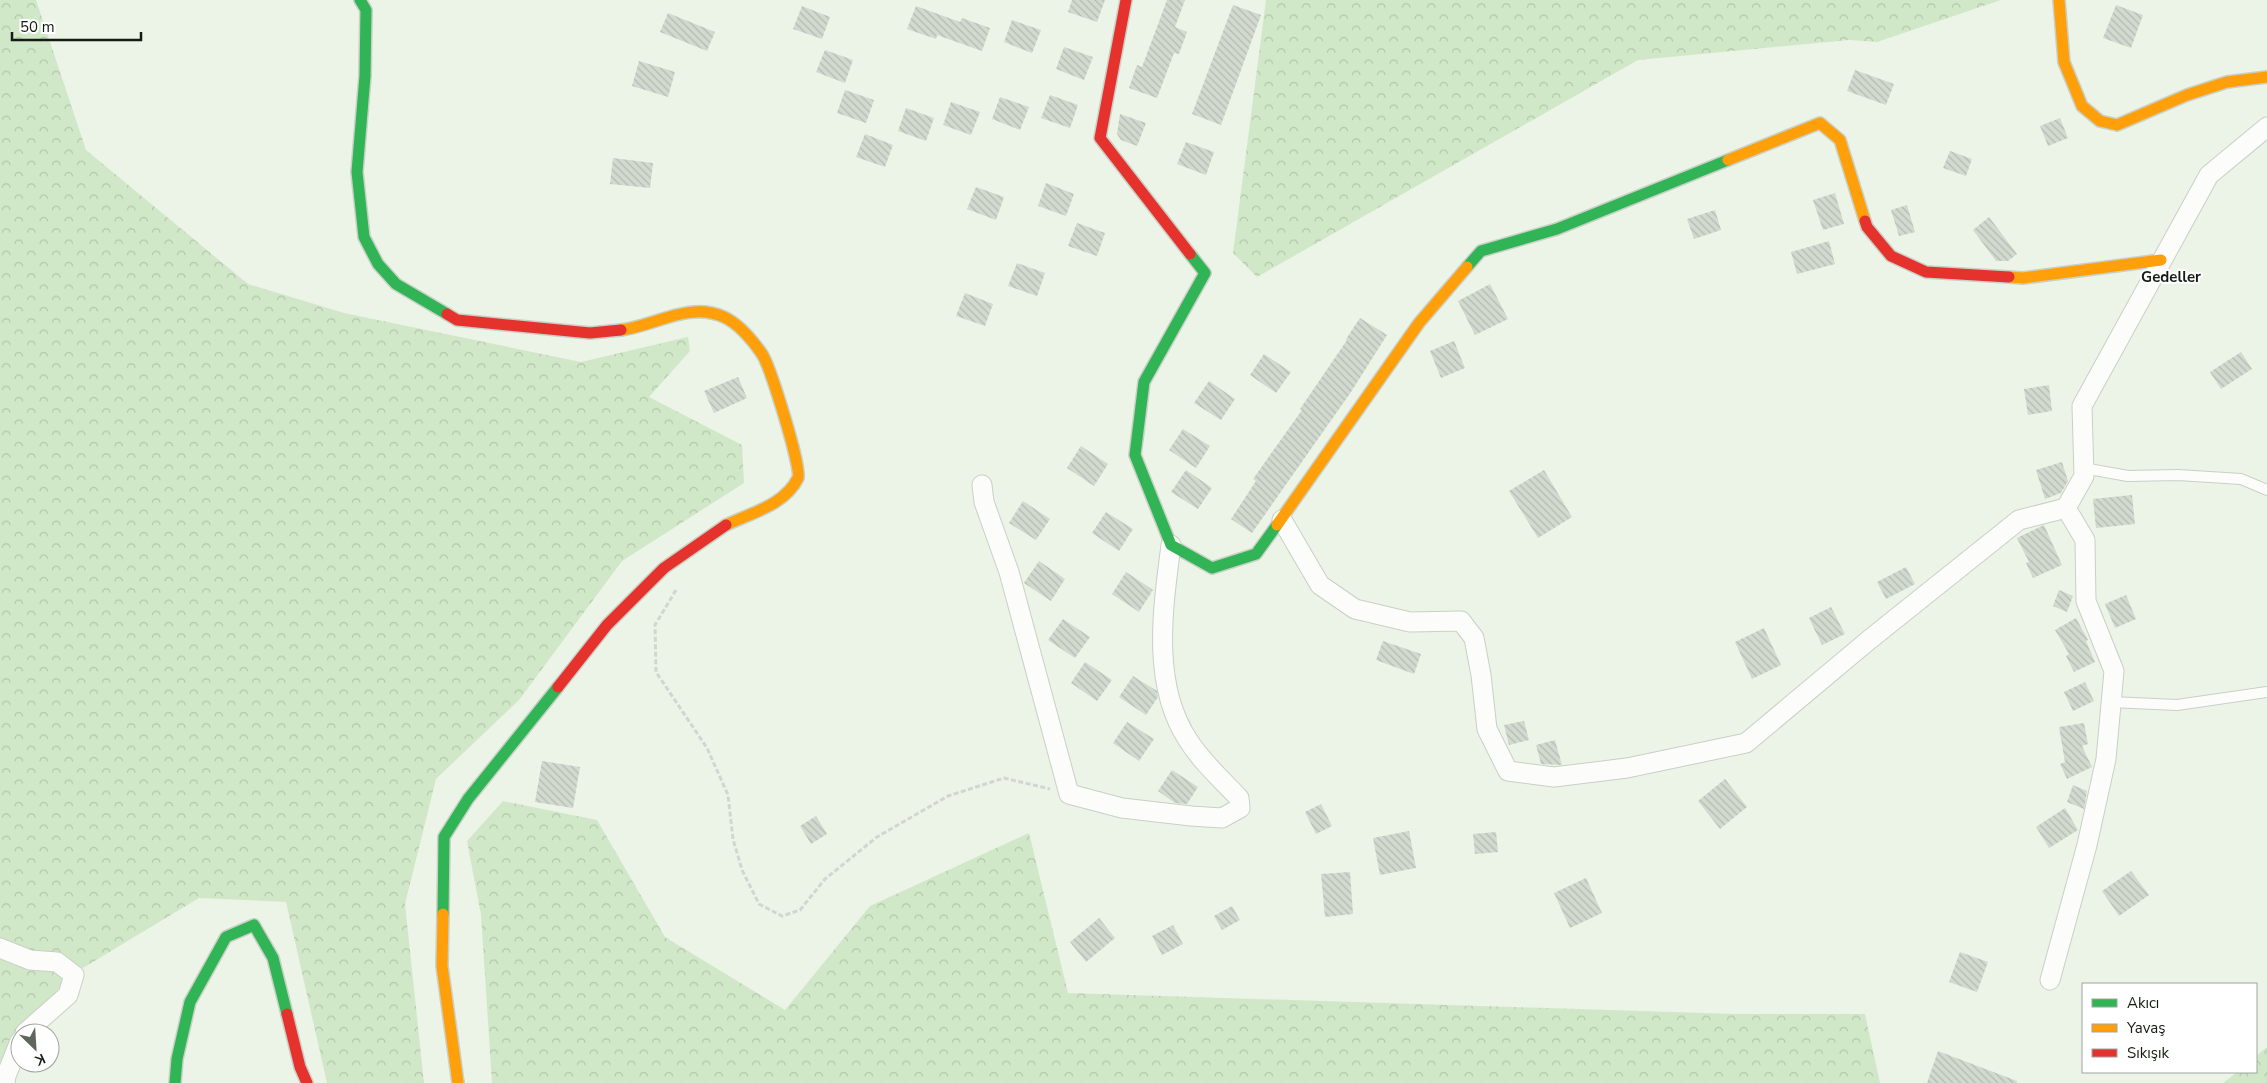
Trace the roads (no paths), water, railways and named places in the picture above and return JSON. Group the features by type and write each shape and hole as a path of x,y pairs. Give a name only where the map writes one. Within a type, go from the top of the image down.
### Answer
{"street":[{"path":"360,0 366,10 365,76 357,172 364,237 378,264 396,284 457,320 590,333 635,328 684,312 705,312 725,317 747,335 762,356 797,457 799,476 787,494 768,506 727,525 664,568 607,625 468,799 444,837 442,966 458,1083"},
{"path":"982,485 984,502 1008,572 1069,794 1122,808 1191,816 1222,818 1240,808 1239,798 1188,741 1170,705 1163,650 1171,545 1135,455 1144,382 1204,273 1100,138 1126,0"},
{"path":"2059,0 2064,62 2082,106 2100,121 2117,125 2187,95 2219,85 2267,76"},
{"path":"1171,545 1212,568 1256,554 1282,520 1419,323 1480,251 1557,230 1820,123 1840,140 1866,227 1891,256 1926,272 2023,278 2161,260"},
{"path":"1282,520 1320,585 1355,609 1410,622 1462,621 1474,638 1481,675 1487,729 1508,771 1554,777 1627,768 1746,743 1869,640 2018,520 2066,508 2084,476 2082,406 2209,174 2267,126"},
{"path":"2050,980 2087,845 2106,759 2114,671 2086,601 2086,540 2066,508"},
{"path":"175,1083 177,1059 190,1002 226,938 254,925 273,958 300,1067 307,1083"},
{"path":"0,948 30,960 57,962 74,974 68,995 36,1023"},
{"path":"5,1083 10,1066"}],"lane":[{"path":"2083,468 2128,476 2178,475 2241,479 2267,490"},
{"path":"2111,702 2177,705 2267,692"}],"district":[{"name":"Gedeller","path":"2171,277"}]}
